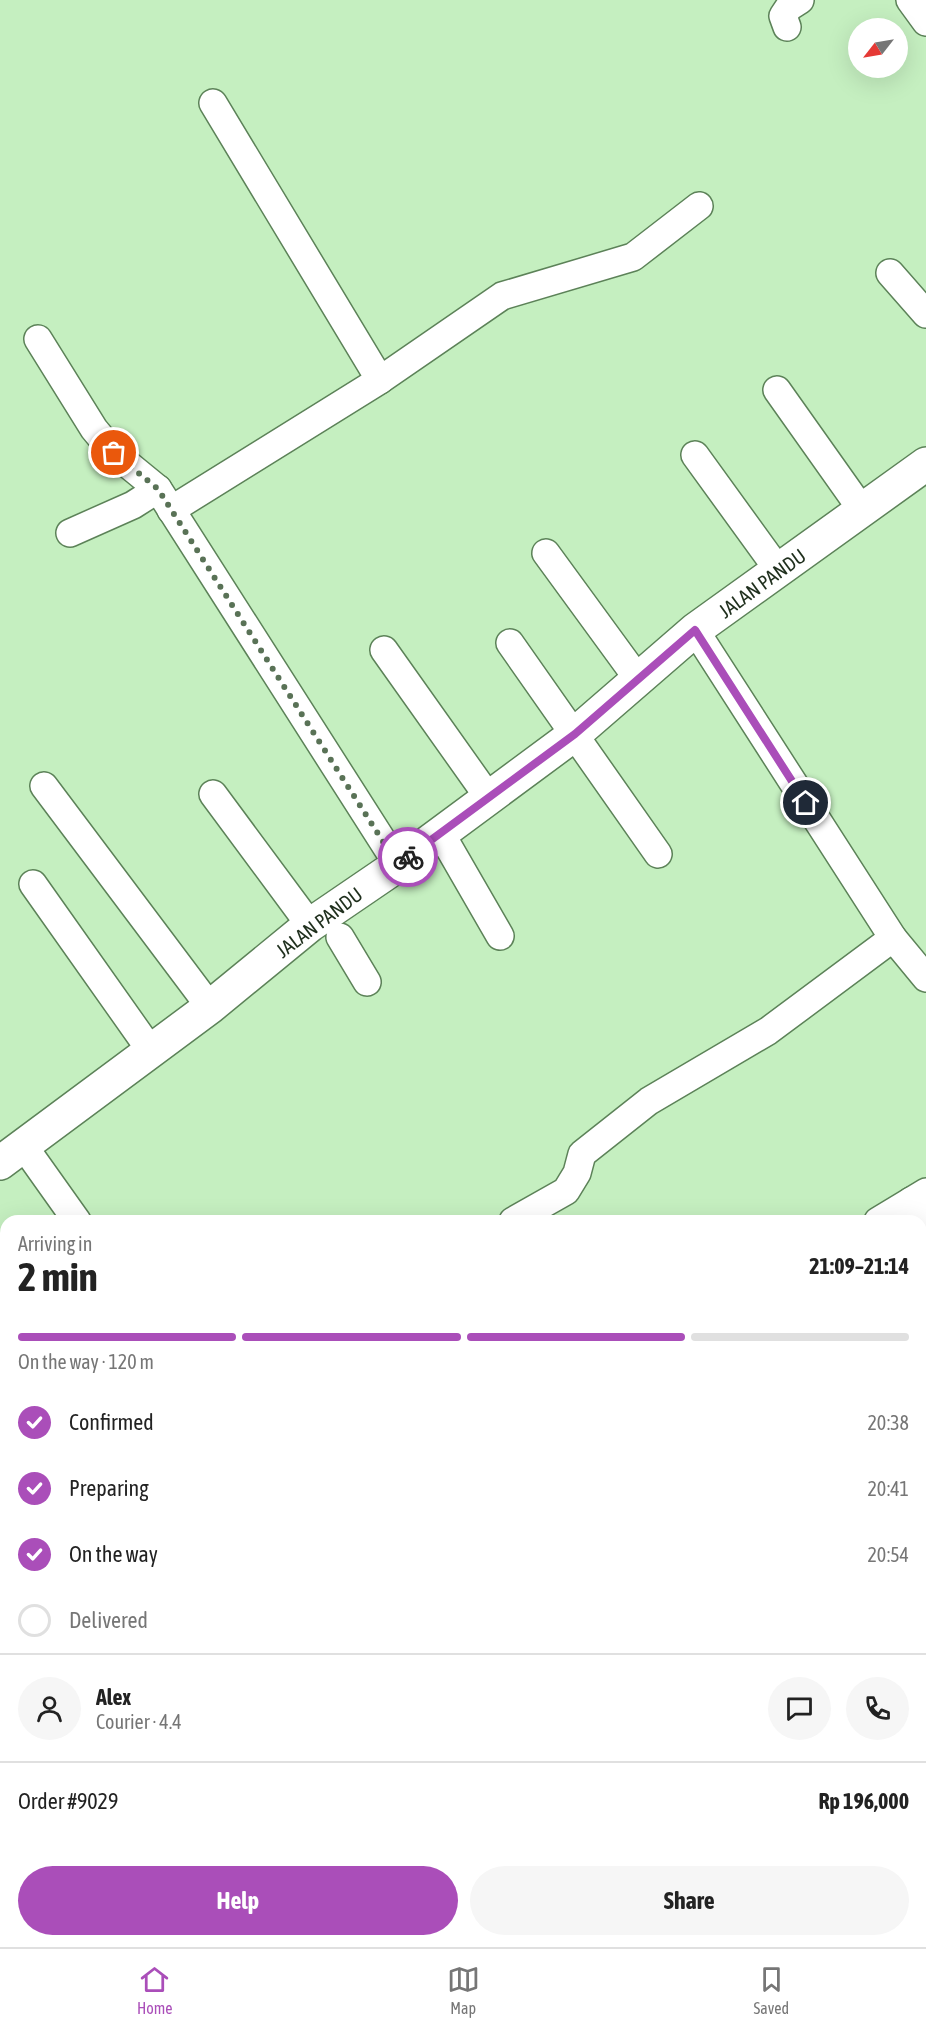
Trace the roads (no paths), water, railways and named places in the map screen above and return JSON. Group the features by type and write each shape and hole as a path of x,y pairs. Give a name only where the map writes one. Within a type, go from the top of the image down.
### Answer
{"street":[{"path":"787,27 783,16 789,7 800,0"},
{"path":"910,0 926,22"},
{"path":"213,103 381,380"},
{"path":"70,533 133,505 164,499 381,380 502,296 633,257 699,206"},
{"path":"891,273 926,314"},
{"path":"38,339 101,437 114,453 164,499 398,865"},
{"path":"777,390 862,510"},
{"path":"695,454 778,571"},
{"name":"JALAN PANDU","path":"11,1154 210,1007 310,925 398,865 575,734 695,630 926,465"},
{"path":"546,553 638,679"},
{"path":"695,630 893,938 926,978"},
{"path":"510,643 658,854"},
{"path":"384,650 489,798"},
{"path":"44,786 210,1007"},
{"path":"213,794 310,925"},
{"path":"440,832 500,936"},
{"path":"33,884 151,1051"},
{"path":"340,937 367,982"},
{"path":"524,1215 566,1191 577,1173 582,1154 649,1101 768,1030 893,938"},
{"path":"11,1154 71,1215"},
{"path":"888,1215 918,1196 923,1215"}]}
